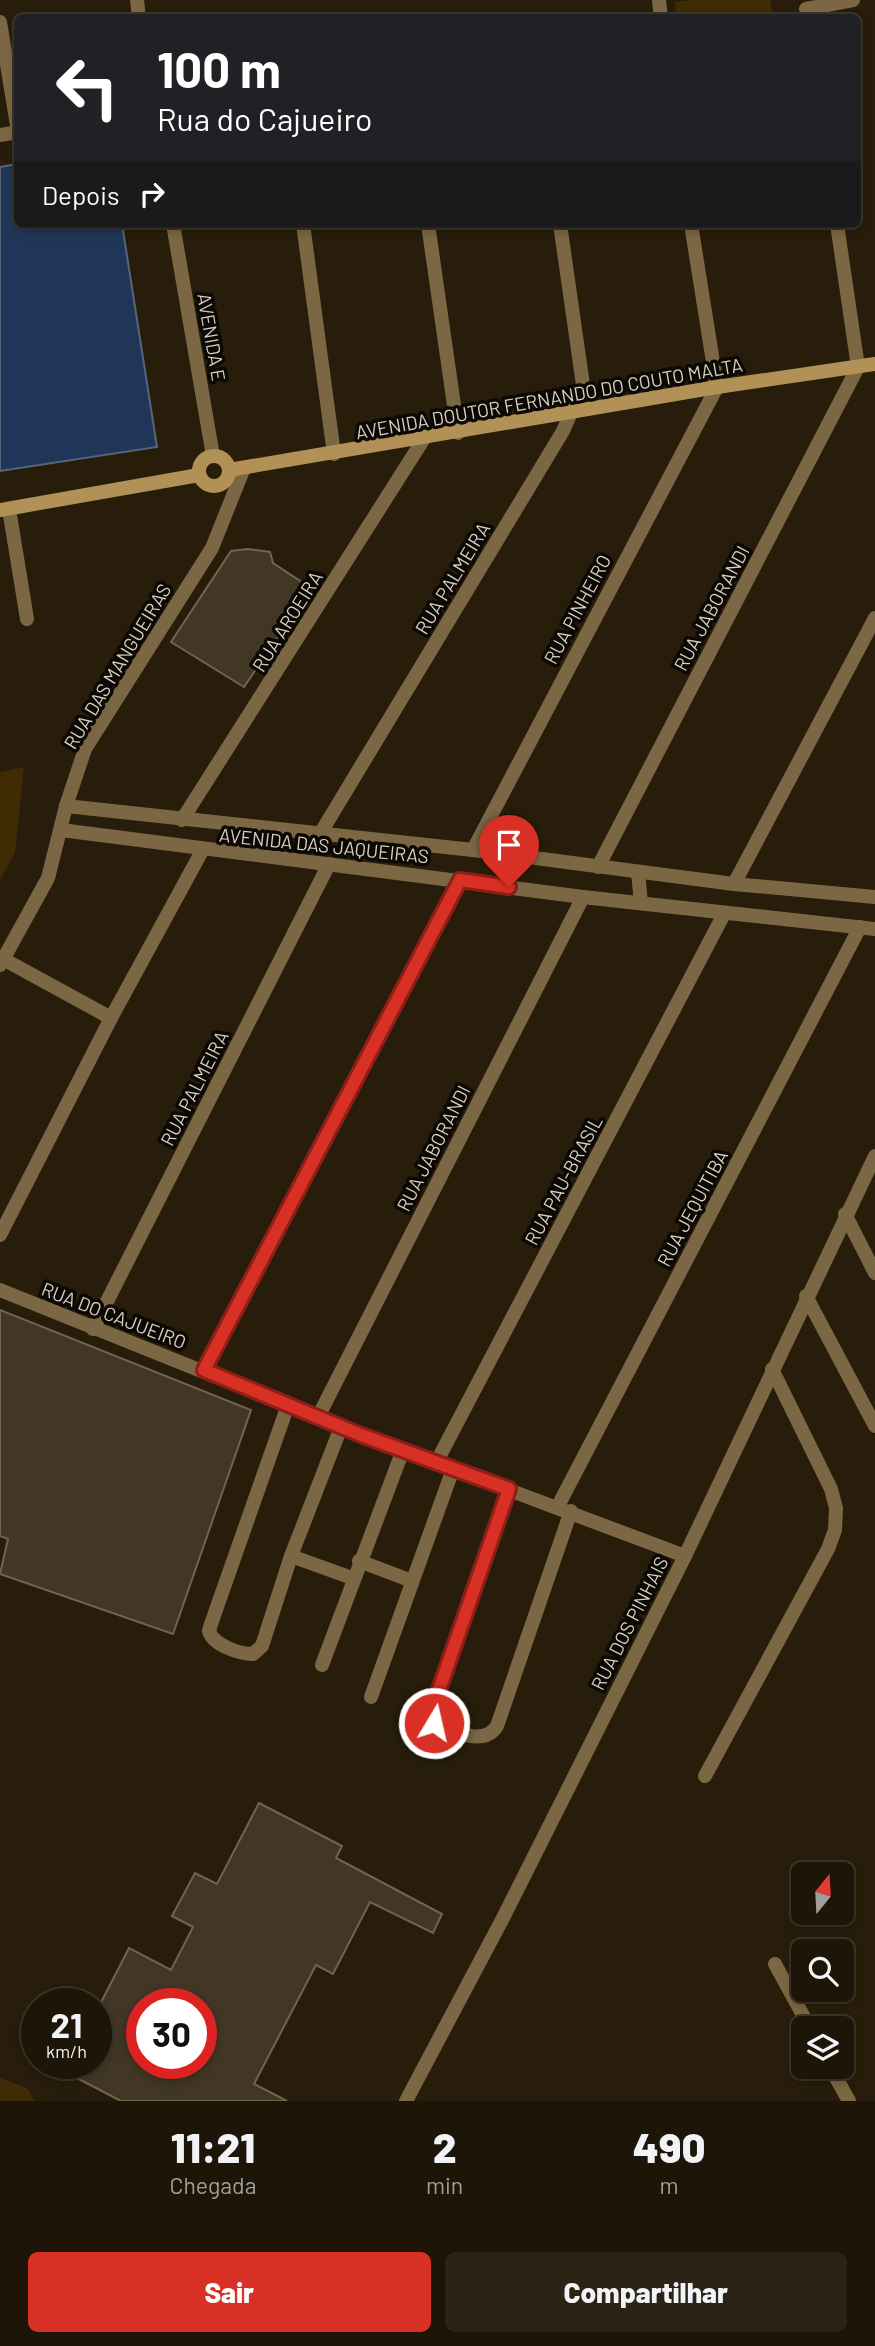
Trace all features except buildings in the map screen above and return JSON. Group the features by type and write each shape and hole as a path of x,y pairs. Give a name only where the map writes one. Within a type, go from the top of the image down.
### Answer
{"street":[{"path":"806,9 853,0"},
{"path":"0,22 14,108"},
{"name":"AVENIDA E","path":"174,228 213,456"},
{"path":"304,228 334,454"},
{"path":"429,228 458,433"},
{"name":"RUA PALMEIRA","path":"320,835 572,412 583,385 562,228"},
{"path":"692,228 717,387"},
{"path":"838,228 858,367"},
{"name":"AVENIDA DOUTOR FERNANDO DO COUTO MALTA","path":"4,510 200,475 204,482 220,484 227,479 229,470 423,440 717,387 875,364"},
{"name":"RUA JABORANDI","path":"598,867 858,367"},
{"name":"RUA PINHEIRO","path":"473,850 717,387"},
{"name":"RUA AROEIRA","path":"182,820 423,440"},
{"path":"200,475 200,466 205,459 213,456 221,458 229,470"},
{"name":"RUA DAS MANGUEIRAS","path":"2,962 48,878 66,806 85,748 212,548 244,468"},
{"path":"4,510 27,619"},
{"path":"734,884 875,618"},
{"name":"AVENIDA DAS JAQUEIRAS","path":"66,806 473,850 734,884 874,894"},
{"name":"AVENIDA DAS JAQUEIRAS","path":"61,830 583,897 875,929"},
{"path":"0,1235 111,1018 202,850"},
{"name":"RUA PALMEIRA","path":"93,1329 329,864"},
{"path":"638,872 641,903"},
{"path":"204,1370 460,880"},
{"name":"RUA JABORANDI","path":"318,1417 583,897"},
{"name":"RUA PAU-BRASIL","path":"436,1463 724,914"},
{"name":"RUA JEQUITIBA","path":"509,1489 432,1710 434,1723 480,1738 490,1735 497,1726 564,1509 860,928"},
{"path":"2,962 111,1018"},
{"name":"RUA DOS PINHAIS","path":"406,2101 503,1918 685,1556 806,1296 875,1156"},
{"path":"845,1214 875,1273"},
{"name":"RUA DO CAJUEIRO","path":"0,1290 341,1427 685,1556"},
{"path":"806,1296 875,1426"},
{"path":"705,1776 815,1578 835,1530 836,1508 831,1489 772,1369"},
{"path":"288,1405 211,1624 209,1631 215,1642 246,1654 258,1652 291,1556 341,1427"},
{"path":"321,1665 403,1450"},
{"path":"371,1697 453,1469"},
{"path":"291,1556 352,1578"},
{"path":"359,1561 412,1581"},
{"path":"775,1964 803,2016"},
{"path":"837,2079 849,2101"}],"shaded area":[{"path":"770,0 772,14 677,14 675,2"},
{"path":"24,767 15,853 0,880 0,772"},
{"path":"0,2078 27,2088 35,2101 0,2101"}],"water":[{"path":"14,165 14,228 123,228 157,447 0,471 0,167"}],"route":[{"path":"434,1723 432,1710 509,1489 361,1435 204,1370 460,880 509,887"}]}
